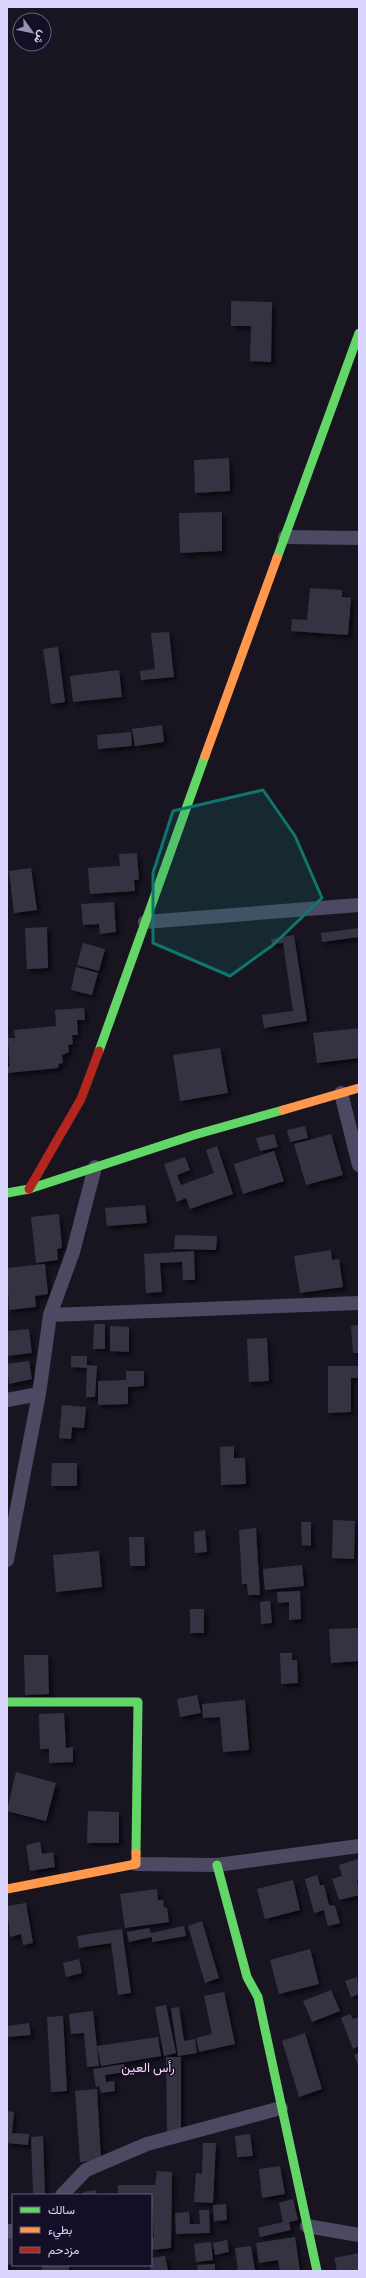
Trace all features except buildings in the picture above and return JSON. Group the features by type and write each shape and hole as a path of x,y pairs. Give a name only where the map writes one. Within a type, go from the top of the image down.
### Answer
{"main road":[{"path":"30,1189 81,1099 359,333"},
{"path":"7,1193 30,1189 194,1135 359,1088"},
{"path":"7,1702 138,1702 136,1864 7,1889"},
{"path":"217,1865 247,1977 258,1997 317,2271"}],"street":[{"path":"285,536 359,538"},
{"path":"145,922 359,905"},
{"path":"341,1094 359,1165"},
{"path":"7,1560 39,1394 50,1315 73,1252 95,1167"},
{"path":"50,1315 359,1303"},
{"path":"7,1400 39,1394"},
{"path":"136,1864 217,1865 359,1846"},
{"path":"63,2194 86,2170 147,2144 281,2108"},
{"path":"308,2226 359,2235"}],"highlighted area":[{"path":"263,790 295,836 322,898 273,945 230,976 153,943 153,873 173,811"}],"traffic: fast":[{"path":"277,558 359,333"},
{"path":"99,1051 205,756"},
{"path":"7,1193 29,1189 194,1135 283,1110"},
{"path":"7,1702 138,1702 136,1853"},
{"path":"217,1865 247,1977 258,1997 317,2271"}],"traffic: slow":[{"path":"205,756 277,558"},
{"path":"283,1110 359,1088"},
{"path":"7,1889 136,1864 136,1853"}],"traffic: jam":[{"path":"29,1189 81,1099 99,1051"}],"district":[{"name":"رأس العين","path":"148,2067"}]}
